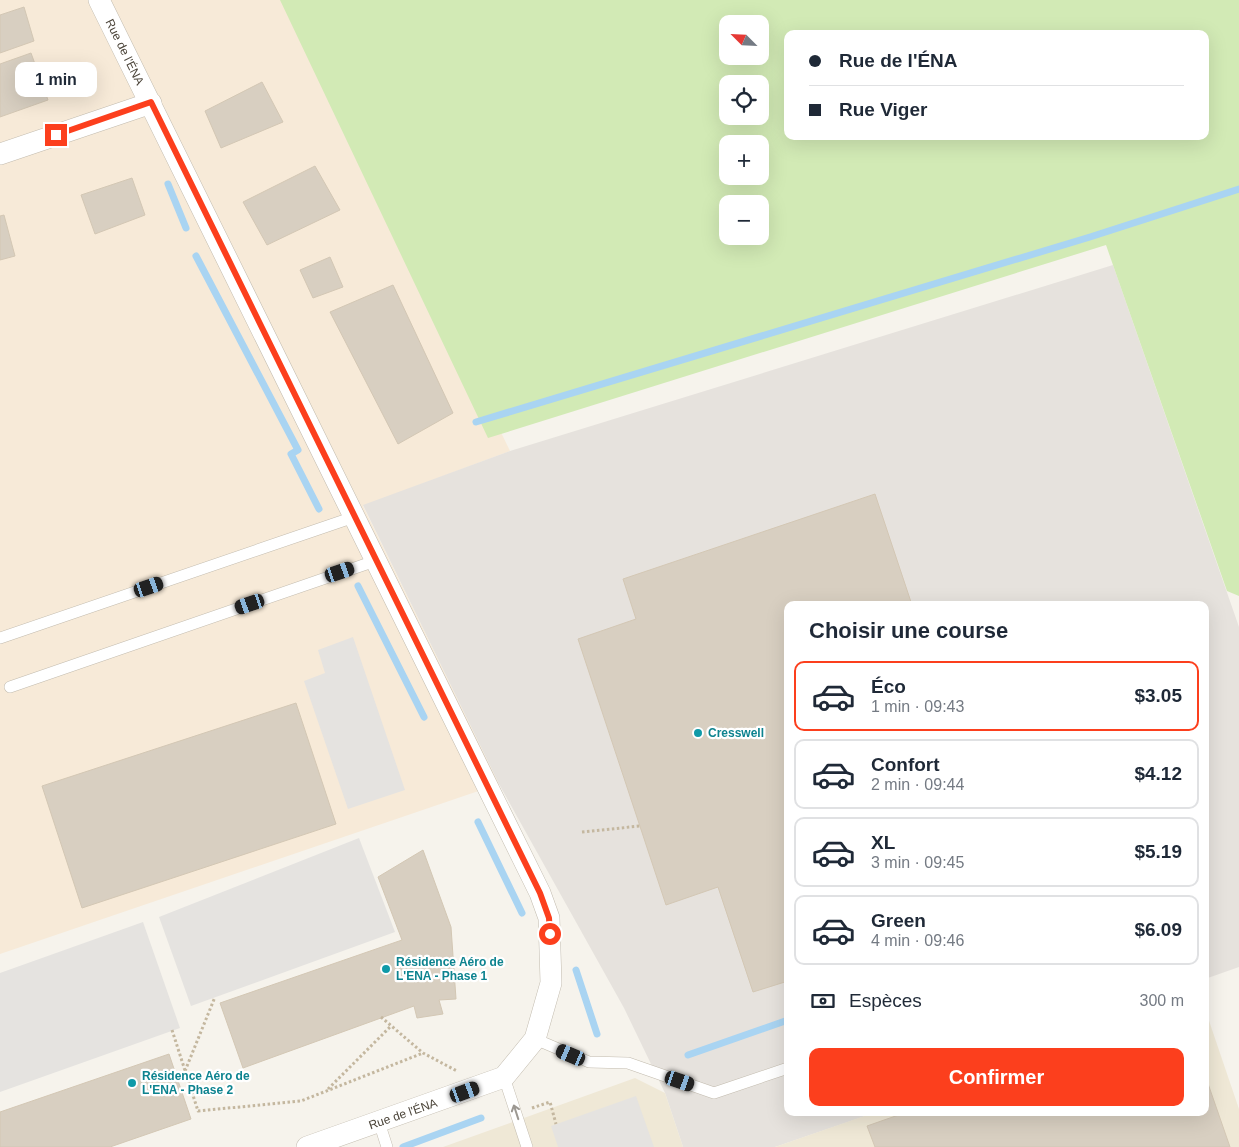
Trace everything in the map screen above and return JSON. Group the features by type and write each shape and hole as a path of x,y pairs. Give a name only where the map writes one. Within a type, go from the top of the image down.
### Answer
{"street":[{"name":"Rue de l'ÉNA","path":"99,0 540,893 549,918 551,983 535,1039 504,1077 307,1147"},
{"path":"0,154 151,102"}],"lane":[{"path":"0,638 354,517"},
{"path":"10,687 375,560"},
{"path":"535,1039 589,1062 628,1063 714,1093 784,1069"},
{"path":"504,1077 527,1147"},
{"path":"379,1122 387,1147"}],"path":[{"path":"582,832 640,826"},
{"path":"185,1072 215,997"},
{"path":"381,1017 423,1053 444,1063"},
{"path":"325,1092 391,1026"},
{"path":"172,1030 198,1111 301,1101 423,1053"}],"shaded area":[{"path":"0,0 292,0 510,451 363,506 499,784 0,954"},
{"path":"1113,265 1239,627 1239,967 1209,978 1209,601 784,601 784,1116 865,1116 775,1147 683,1147 665,1093 624,1008 499,784 363,505 510,451"},
{"path":"353,637 405,790 348,809 304,681 325,673 318,650"},
{"path":"359,838 395,932 191,1006 159,917"},
{"path":"143,922 180,1028 0,1092 0,973"},
{"path":"1209,1021 1239,1109 1239,1147 775,1147 864,1116 1209,1116"},
{"path":"635,1078 665,1093 683,1147 443,1147"},
{"path":"636,1096 654,1147 558,1147 551,1126"}],"green space":[{"path":"280,0 1239,0 1239,596 1227,591 1106,245 488,438"}],"building":[{"path":"24,7 34,41 0,53 0,15"},
{"path":"31,53 48,100 0,117 0,64"},
{"path":"262,82 283,122 221,148 205,111"},
{"path":"315,166 340,210 267,245 243,202"},
{"path":"132,178 145,215 95,234 81,195"},
{"path":"4,215 15,256 0,260 0,216"},
{"path":"330,257 343,287 313,298 300,270"},
{"path":"393,285 453,413 398,444 330,312"},
{"name":"Cresswell","path":"875,494 911,601 784,601 784,982 753,992 718,887 666,905 578,639 636,619 623,579"},
{"path":"296,703 336,824 82,908 42,786"},
{"name":"Résidence Aéro de L'ENA - Phase 1","path":"423,850 451,927 456,999 439,1000 443,1014 417,1018 414,1006 243,1068 220,1003 402,940 378,877"},
{"name":"Résidence Aéro de L'ENA - Phase 2","path":"169,1054 191,1119 110,1147 0,1147 0,1112"},
{"path":"1209,1087 1230,1147 875,1147 867,1126 896,1116 1209,1116"}],"waterway":[{"path":"168,184 186,228"},
{"path":"476,422 1090,237 1239,189"},
{"path":"196,256 298,450 291,454 319,509"},
{"path":"358,586 424,717"},
{"path":"478,822 522,913"},
{"path":"576,970 597,1034"},
{"path":"688,1055 784,1021"},
{"path":"403,1147 481,1118"}],"place":[{"name":"Cresswell","path":"698,733"},
{"name":"Résidence Aéro de L'ENA - Phase 1","path":"386,969"},
{"name":"Résidence Aéro de L'ENA - Phase 2","path":"132,1083"}],"route":[{"path":"56,135 151,102 471,757 540,893 549,918 550,934"}]}
